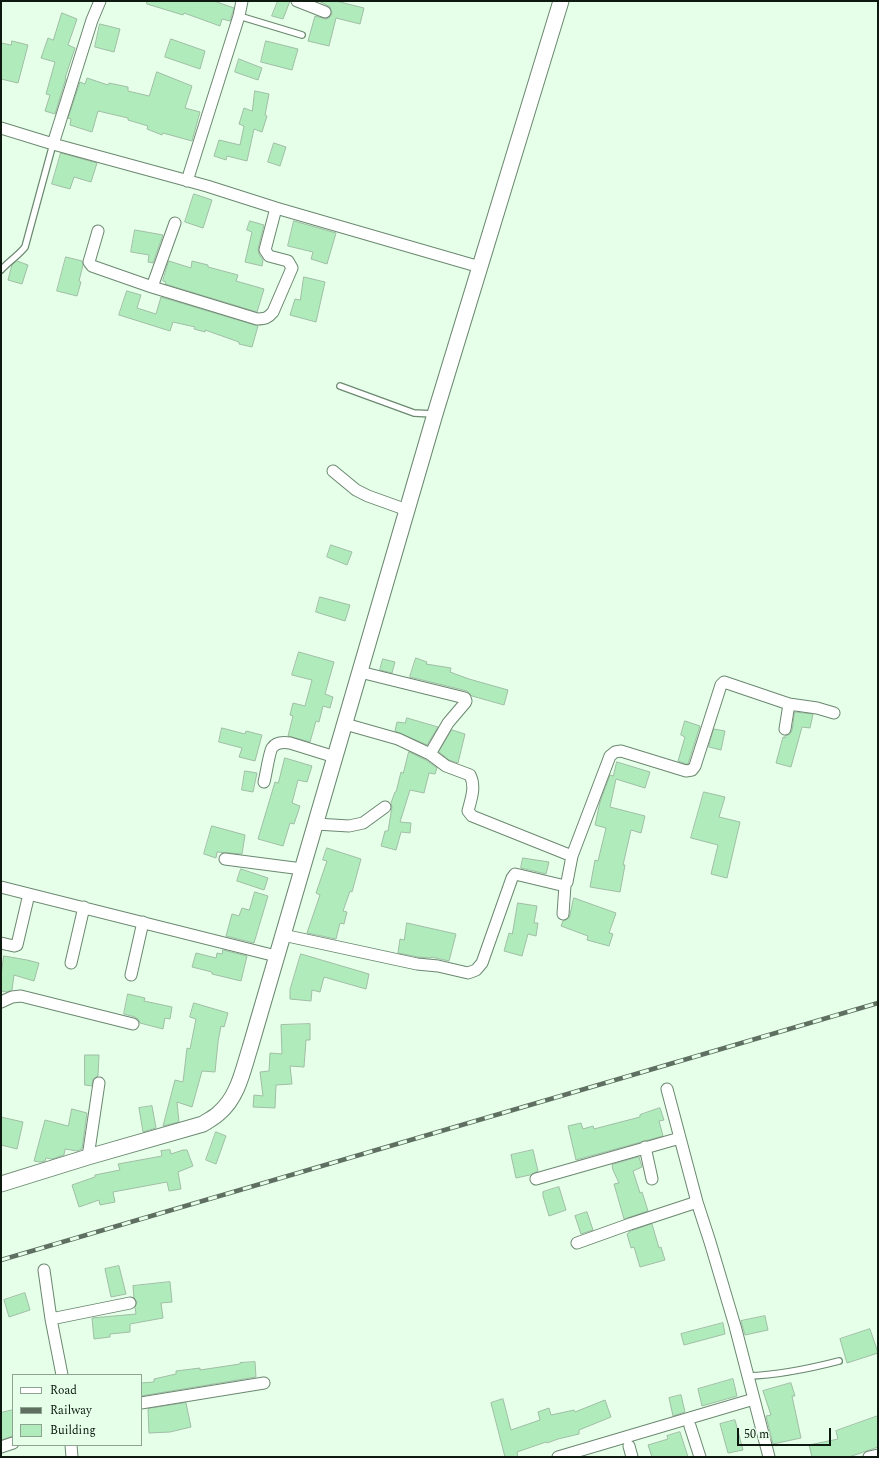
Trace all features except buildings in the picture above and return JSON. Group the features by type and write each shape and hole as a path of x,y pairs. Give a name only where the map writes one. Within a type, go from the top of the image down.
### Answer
{"main road":[{"path":"1,1184 203,1124 220,1113 232,1098 240,1080 435,414 561,1"}],"street":[{"path":"53,144 92,20 100,1"},
{"path":"187,181 239,16 240,1"},
{"path":"297,1 325,12"},
{"path":"1,128 480,267"},
{"path":"98,231 90,255 89,262 92,266 152,287 257,319 263,319 269,317 273,312 292,268 288,261 269,256 265,250 276,208"},
{"path":"152,287 175,224"},
{"path":"333,471 356,490 368,496 407,510"},
{"path":"360,672 465,698 465,703 448,723 430,754"},
{"path":"563,914 565,884 569,878 572,856 610,756 615,752 621,751 686,771 692,770 695,766 721,685 724,682 789,704 817,708 834,713"},
{"path":"785,729 789,704"},
{"path":"345,724 398,739 430,754 446,766 470,775 472,779 473,792 468,811 472,816 572,856"},
{"path":"264,782 272,748 277,744 284,742 290,743 335,757"},
{"path":"316,824 349,826 363,823 385,807"},
{"path":"225,859 302,869"},
{"path":"283,935 417,964 438,966 468,973 476,970 482,963 512,878 515,874 565,884"},
{"path":"1,887 276,956"},
{"path":"1,943 14,946 17,945 29,894"},
{"path":"71,963 84,907"},
{"path":"131,975 143,922"},
{"path":"1,1002 12,997 21,996 133,1024"},
{"path":"88,1157 100,1083"},
{"path":"667,1089 697,1202 717,1265 748,1376 769,1457"},
{"path":"536,1179 680,1138"},
{"path":"645,1147 652,1179"},
{"path":"577,1243 697,1202"},
{"path":"45,1276 62,1374"},
{"path":"51,1318 130,1303"},
{"path":"142,1403 264,1383"},
{"path":"558,1457 754,1399"},
{"path":"690,1426 700,1457"},
{"path":"1,1447 12,1443"},
{"path":"71,1446 72,1457"},
{"path":"629,1446 632,1457"},
{"path":"869,1457 878,1455"}],"lane":[{"path":"239,16 302,35"},
{"path":"1,270 7,263 20,255 25,247 53,144"},
{"path":"340,386 414,413 435,414"},
{"path":"748,1376 797,1371 839,1361"}],"railway":[{"path":"1,1260 878,1003"}]}
